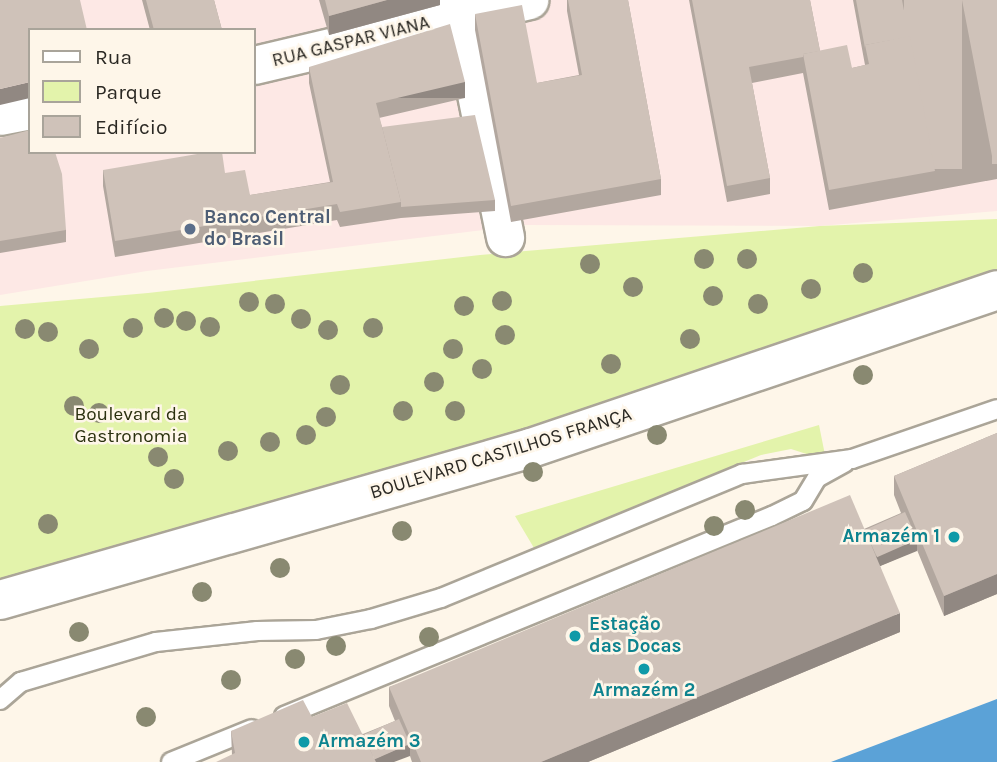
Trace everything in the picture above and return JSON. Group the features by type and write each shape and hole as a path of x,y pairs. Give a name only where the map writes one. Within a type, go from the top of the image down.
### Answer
{"main road":[{"name":"BOULEVARD CASTILHOS FRANÇA","path":"0,600 531,448 997,290"}],"street":[{"name":"RUA GASPAR VIANA","path":"256,64 453,8 529,0"},
{"path":"453,8 467,50 505,237"},
{"path":"0,116 28,110"}],"lane":[{"path":"171,762 772,516 803,500 817,478 852,459 997,409"},
{"path":"0,700 21,682 156,642 257,631 316,630 371,619 441,598 742,474 852,459"}],"shaded area":[{"path":"0,0 997,0 997,211 820,226 525,225 147,271 0,295"}],"green space":[{"name":"Boulevard da Gastronomia","path":"997,219 997,292 0,600 0,306 148,293 480,255 820,226"},
{"path":"819,425 825,455 816,457 791,449 761,455 534,548 515,516"}],"water":[{"path":"997,699 997,762 831,762"}],"building":[{"path":"0,0 80,0 87,28 28,28 28,82 0,89"},
{"path":"146,0 214,0 221,28 153,28"},
{"path":"325,0 387,0 329,16"},
{"path":"568,0 628,0 661,179 511,206 475,14 522,5 537,83 582,75"},
{"path":"692,0 810,0 820,51 803,54 803,57 749,67 770,178 727,186"},
{"path":"856,0 902,0 909,37 865,45 865,48"},
{"path":"904,0 962,0 962,169 904,169"},
{"path":"962,0 997,0 997,164 992,164"},
{"path":"450,24 465,82 376,103 401,202 340,212 337,204 115,241 103,170 197,154 222,154 225,173 245,170 250,195 333,182 309,67"},
{"path":"910,36 935,171 829,190 803,54 847,45 852,68 869,64 865,45"},
{"path":"475,115 495,200 401,207 382,127"},
{"path":"28,131 28,154 56,154 62,174 66,230 0,241 0,138"},
{"name":"Armazém 1","path":"997,433 997,574 944,596 894,476"},
{"name":"Armazém 2","path":"850,495 900,613 541,762 421,762 389,687"},
{"path":"905,512 917,539 877,557 865,530"},
{"path":"303,700 312,717 347,703 376,762 216,762 235,753 231,731"},
{"path":"399,719 410,744 374,760 363,735"}],"place":[{"name":"Banco Central do Brasil","path":"190,229"},
{"name":"Armazém 1","path":"954,537"},
{"name":"Estação das Docas","path":"575,636"},
{"name":"Armazém 2","path":"644,669"},
{"name":"Armazém 3","path":"304,742"}]}
